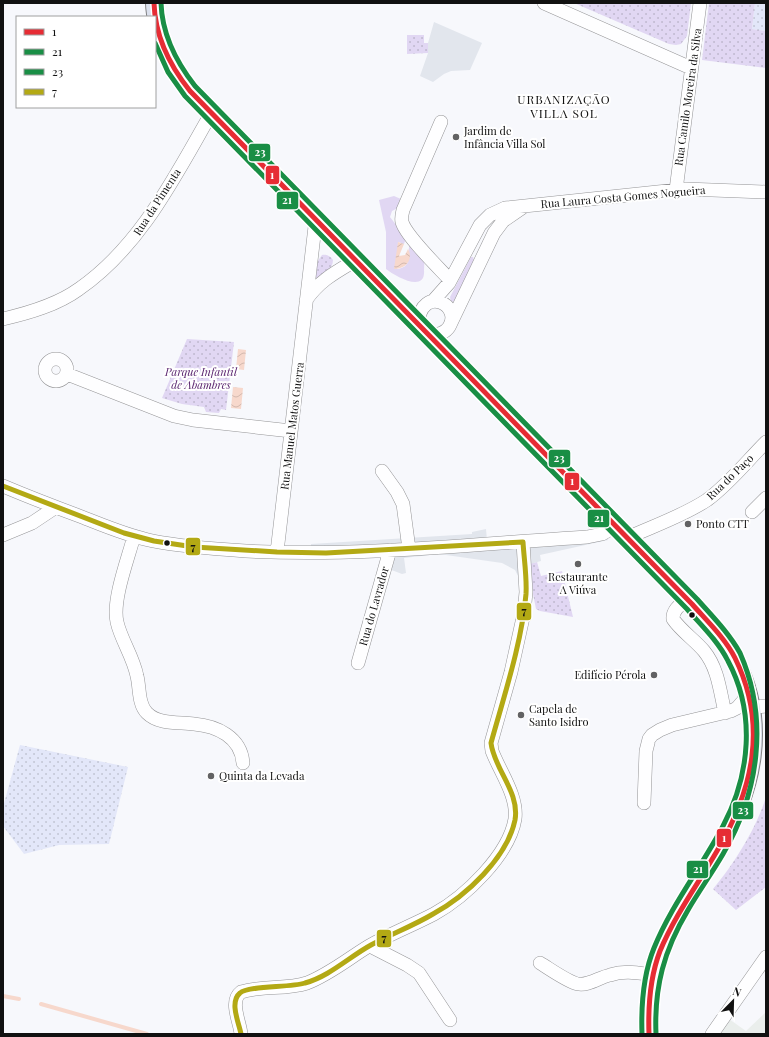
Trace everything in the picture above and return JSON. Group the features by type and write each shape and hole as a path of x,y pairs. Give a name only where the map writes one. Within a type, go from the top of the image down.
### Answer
{"main road":[{"path":"154,3 161,41 167,57 185,85 687,598 727,644 741,668 749,688 760,707 756,725 753,765 745,797 724,840 670,929 660,952 649,995 649,1034"}],"street":[{"path":"544,3 691,68"},
{"name":"Rua Camilo Moreira da Silva","path":"676,190 700,3"},
{"name":"Rua da Pimenta","path":"3,319 28,313 57,301 79,289 122,251 132,241 154,211 212,112"},
{"path":"441,122 403,210 401,219 411,237 450,280"},
{"name":"Rua Laura Costa Gomes Nogueira","path":"418,323 420,311 440,294 450,280 480,225 490,215 505,208 676,190 696,189 766,192"},
{"name":"Rua Laura Costa Gomes Nogueira","path":"449,327 494,233 503,220 528,206"},
{"name":"Rua Manuel Matos Guerra","path":"277,552 316,218"},
{"path":"470,243 475,241 480,242 485,250"},
{"path":"306,300 323,280 356,260"},
{"path":"405,310 414,311 428,304 443,303 450,310 452,315 449,327 437,335 435,341"},
{"path":"67,374 174,416 193,420 291,431"},
{"name":"Rua do Paço","path":"3,486 134,536 154,541 194,547 277,552 344,553 591,537 621,532 693,508 708,499 719,490 766,442"},
{"path":"382,471 397,492 403,504 409,549"},
{"path":"752,512 766,498"},
{"path":"3,535 27,525 56,507"},
{"path":"134,536 119,594 116,617 134,664 141,704 147,713 157,719 169,722 203,725 224,733 235,741 241,751 243,763"},
{"path":"241,1034 236,1001 238,994 241,992 294,986 307,983 326,974 370,946 435,913 462,894 494,862 507,842 515,820 515,810 513,800 494,756 491,743 511,672 524,613 526,592 523,542"},
{"name":"Rua do Lavrador","path":"358,662 390,550"},
{"path":"687,598 674,611 673,619 701,648 710,661 728,712"},
{"path":"644,803 646,751 647,744 652,735 666,727 728,712 737,708 741,704 749,688"},
{"path":"728,712 740,713 756,725"},
{"path":"370,946 407,965 419,973 450,1020"},
{"path":"712,1034 766,957"},
{"path":"540,963 578,984 588,983 609,975 624,972 653,975"}],"shaded area":[{"path":"755,3 766,3 766,31 752,29"},
{"path":"434,22 482,43 470,70 451,71 433,82 420,76 428,53 428,43"},
{"path":"486,529 487,540 311,550 311,544 472,534 472,532"},
{"path":"608,537 608,540 540,555 541,561 530,564 529,549 533,545"},
{"path":"515,547 517,549 521,582 515,570 502,563 439,554 404,558 406,573 402,574 389,569 394,556"},
{"path":"20,745 128,767 109,844 59,845 24,854 3,826 3,807"},
{"path":"766,1012 766,1034 718,1034 729,1019 746,1031"}],"green space":[{"path":"574,3 691,3 687,36 681,44 669,44"},
{"path":"709,3 755,3 752,29 766,31 766,68 702,60"},
{"path":"407,35 424,35 424,43 428,43 428,53 407,54"},
{"path":"394,196 401,199 398,208 392,211 390,217 406,238 404,244 398,242 397,269 406,266 408,263 410,243 424,261 423,277 420,281 415,282 403,279 386,269 386,232 379,200"},
{"path":"322,255 331,257 333,263 328,270 315,278 317,262"},
{"path":"471,257 473,257 474,260 455,301 451,302 450,297"},
{"name":"Parque Infantil de Abambres","path":"187,339 234,342 226,410 221,409 219,413 206,412 204,407 182,404 162,398"},
{"path":"537,562 541,576 562,571 573,617 536,609 527,564"},
{"path":"766,797 766,887 736,910 713,889 729,869 744,846 762,809"}],"water":[{"path":"398,242 404,244 399,256 405,255 408,249 410,257 405,266 394,269"},
{"path":"238,349 246,350 244,370 236,369"},
{"path":"233,387 243,388 241,409 231,408"}],"waterway":[{"path":"3,996 19,999"},
{"path":"41,1004 147,1034"}],"transit line":[{"name":"1","path":"154,3 155,16"},
{"name":"23","path":"161,3 167,37 182,68 195,86 697,599 726,632 740,653 749,678 755,704 757,729 756,755 752,781 745,806 735,830 723,854 692,903 667,954 659,985 656,1034"},
{"name":"1","path":"156,21 170,61 190,91 692,604 710,623 735,658 745,683 751,708 753,732 752,757 747,781 740,805 729,828 717,851 680,912 660,951 650,992 649,1034"},
{"name":"21","path":"156,45 168,72 185,96 687,609 714,640 728,661 737,681 743,702 746,723 744,765 739,786 723,826 669,916 650,958 645,979 642,1034"},
{"name":"7","path":"3,486 124,533 154,541 194,547 277,552 326,553 523,542 526,594 521,631 491,743 493,753 510,790 516,810 511,834 503,848 494,862 459,897 433,914 371,945 323,976 298,985 252,989 245,990 240,993 235,1002 235,1007 241,1034"}],"place":[{"name":"Jardim de Infância Villa Sol","path":"456,137"},
{"name":"Ponto CTT","path":"688,524"},
{"name":"Restaurante A Viúva","path":"578,564"},
{"name":"Edifício Pérola","path":"654,675"},
{"name":"Capela de Santo Isidro","path":"521,715"},
{"name":"Quinta da Levada","path":"211,776"}],"district":[{"name":"URBANIZAÇÃO VILLA SOL","path":"564,107"}]}
